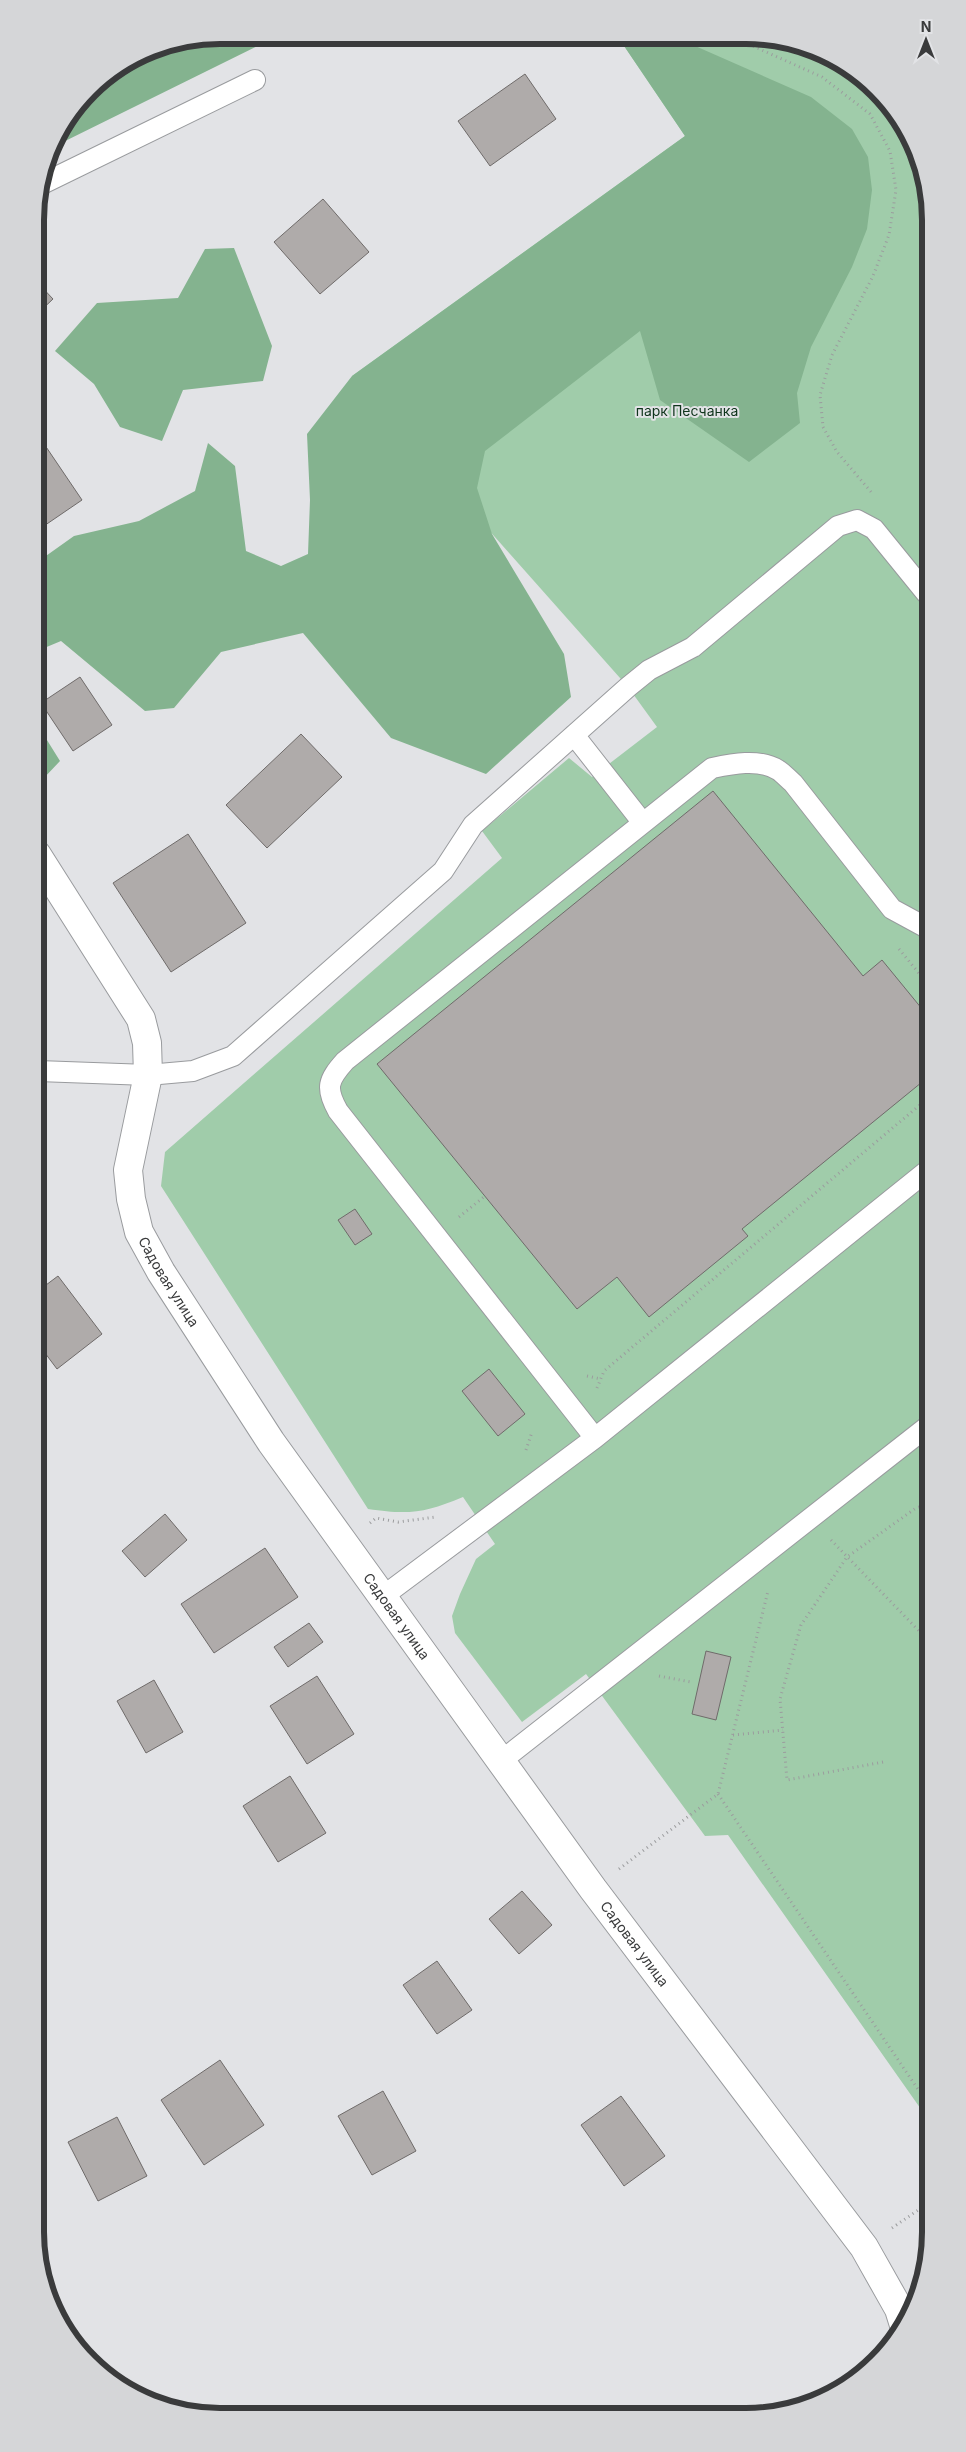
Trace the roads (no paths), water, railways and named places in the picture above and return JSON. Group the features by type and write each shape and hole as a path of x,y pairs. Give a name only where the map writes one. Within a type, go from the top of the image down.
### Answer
{"street":[{"name":"Садовая улица","path":"44,866 141,1019 147,1043 148,1074 128,1170 131,1199 139,1232 162,1272 271,1442 382,1597 593,1889 864,2247 901,2316"}],"lane":[{"path":"48,181 255,80"},
{"path":"44,1071 148,1074 193,1071 233,1056 443,871 473,825 574,735 649,670 693,647 838,526 857,520 874,529 922,588"},
{"path":"574,735 644,823"},
{"path":"595,1438 338,1111 331,1099 329,1087 335,1073 345,1061 712,768 735,763 756,764 777,769 792,783 892,908 922,925"},
{"path":"382,1597 595,1438 922,1175"},
{"path":"501,1761 922,1431"}],"park label":[{"name":"парк Песчанка","path":"687,411"}]}
